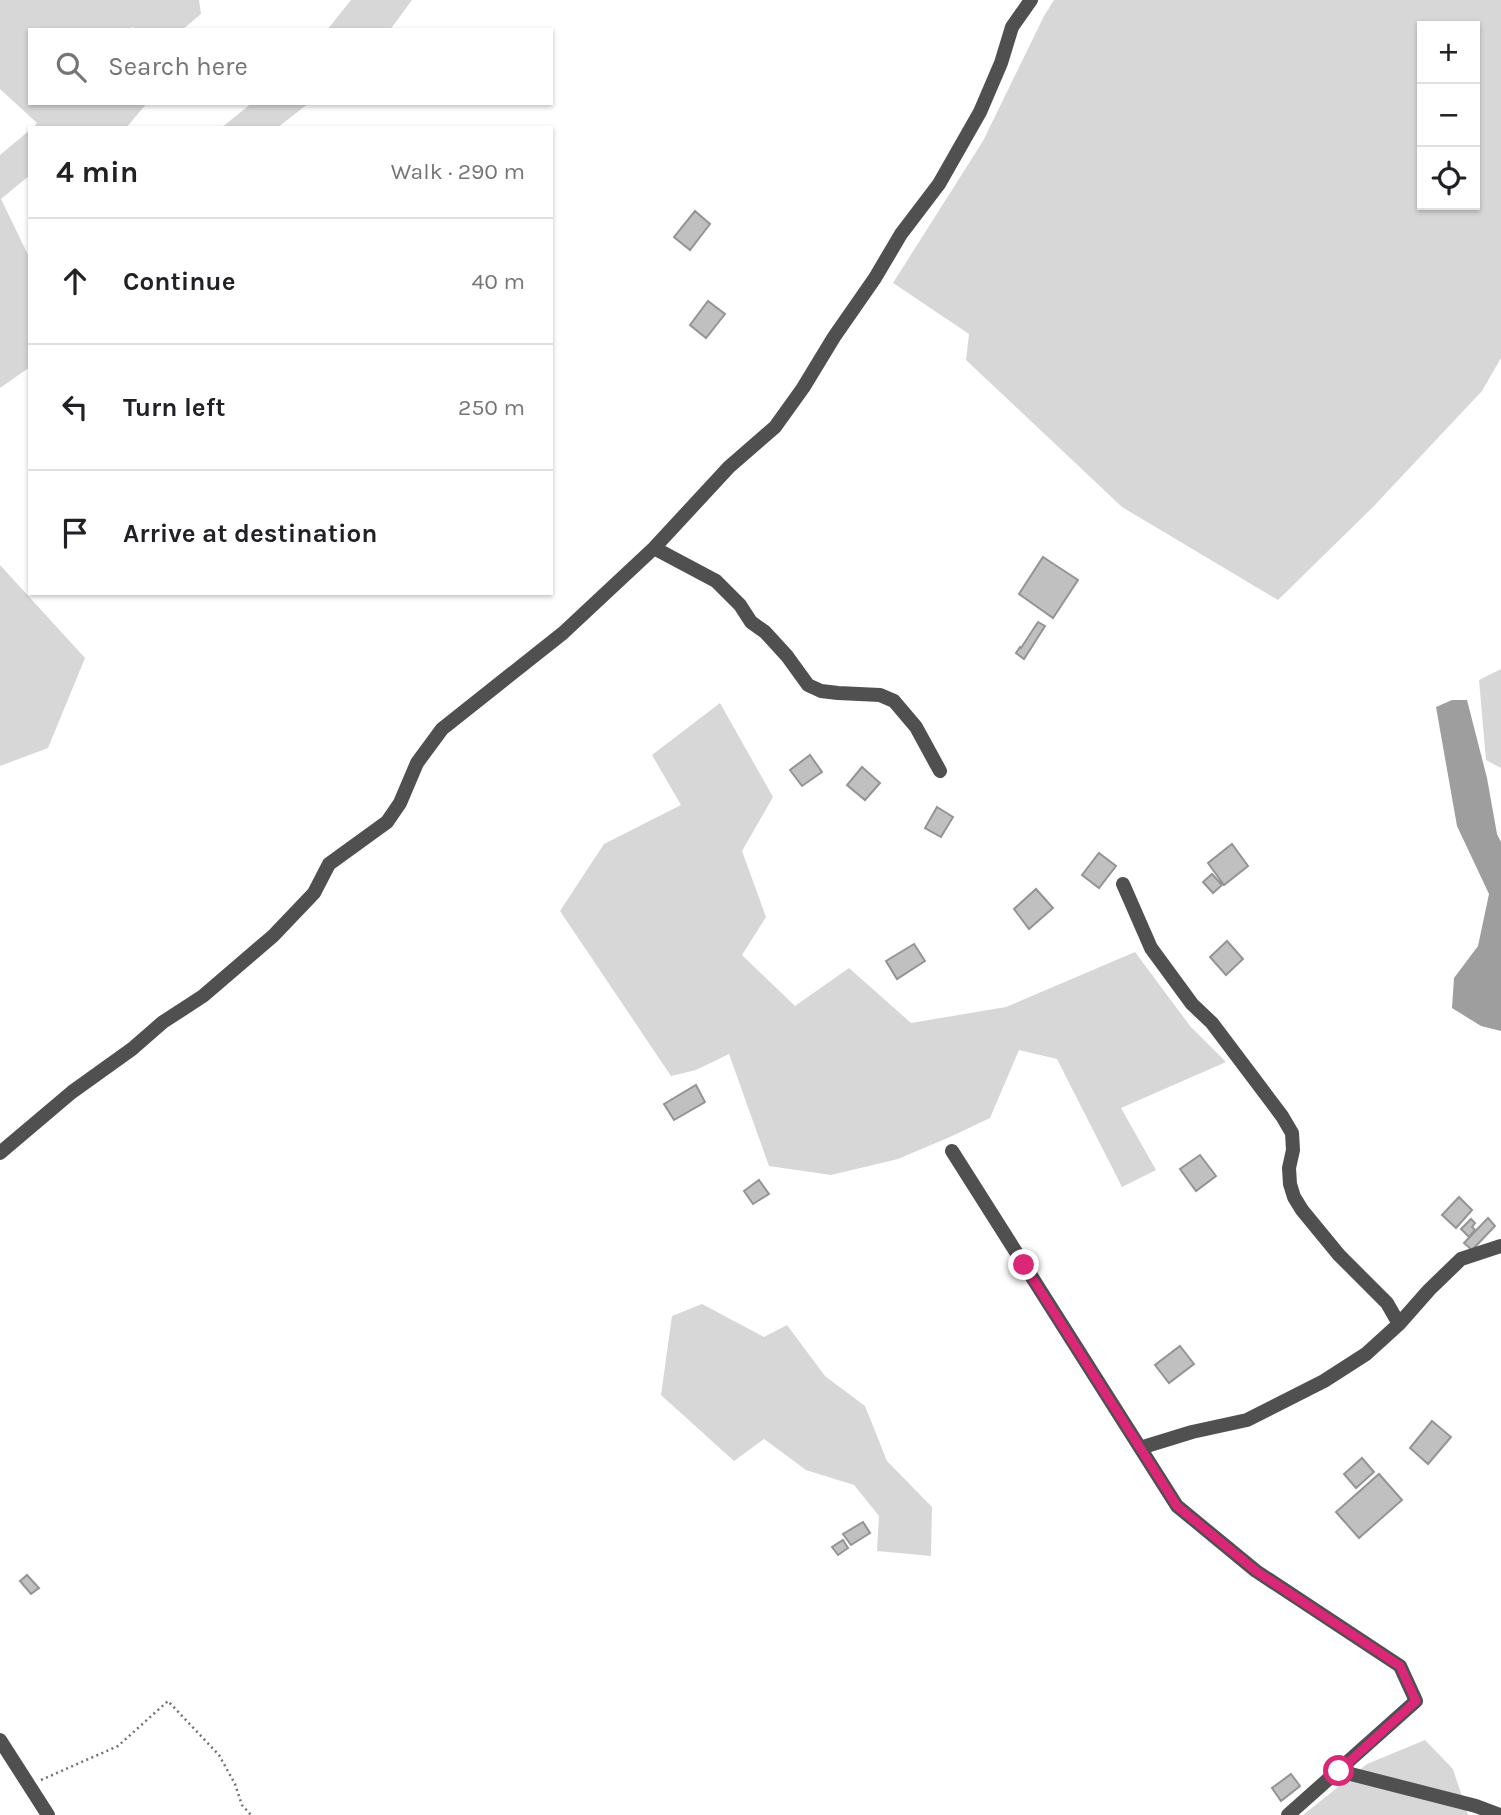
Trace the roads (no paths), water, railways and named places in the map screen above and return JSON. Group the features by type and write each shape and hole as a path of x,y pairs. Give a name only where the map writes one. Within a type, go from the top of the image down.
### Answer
{"street":[{"path":"0,1153 72,1092 132,1049 163,1022 203,996 273,936 314,893 329,864 387,822 400,803 417,763 442,730 563,633 654,548 729,467 775,427 875,278 901,234 939,184 980,112 1001,63 1012,27 1031,0"},
{"path":"654,548 716,581 740,605 751,622 765,632 787,656 808,685 821,691 880,695 894,701 916,727 940,771"},
{"path":"1123,884 1151,948 1192,1004 1212,1023 1292,1133 1290,1184 1302,1210 1339,1255 1387,1303 1399,1324"},
{"path":"952,1151 1177,1506 1256,1571 1400,1666 1416,1701 1288,1815"},
{"path":"1140,1448 1192,1432 1247,1420 1324,1381 1366,1354 1399,1324 1461,1259 1501,1246"},
{"path":"0,1740 48,1815"},
{"path":"1339,1771 1476,1806 1500,1815"}]}
